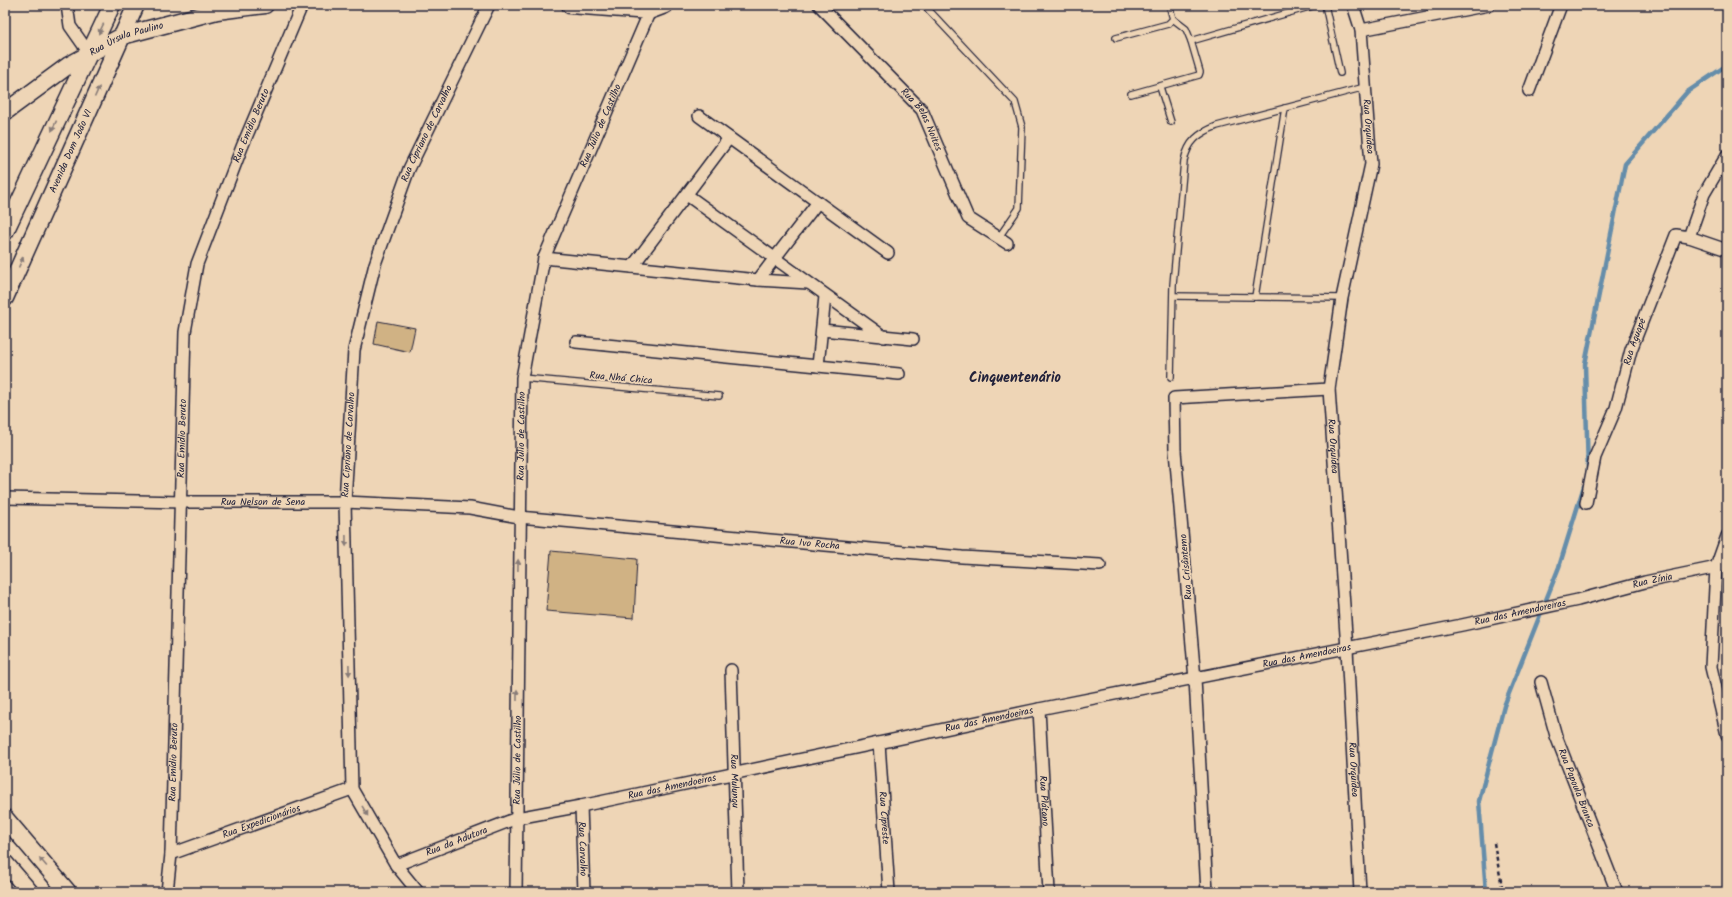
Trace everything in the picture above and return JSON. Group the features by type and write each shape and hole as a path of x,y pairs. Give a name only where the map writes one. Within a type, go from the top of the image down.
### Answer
{"main road":[{"path":"5,232 112,5"},
{"name":"Avenida Dom João VI","path":"5,298 136,5"},
{"name":"Rua Úrsula Paulino","path":"5,112 69,65 122,36 217,11 265,5"},
{"path":"570,5 650,8 665,5"},
{"path":"5,818 68,892"},
{"path":"5,863 30,892"}],"street":[{"path":"67,5 70,26 89,53"},
{"name":"Rua Emídio Beruto","path":"167,892 171,854 185,332 197,264 242,147 302,5"},
{"name":"Rua Cipriano de Carvalho","path":"418,892 396,865 352,788 345,502 354,350 375,264 409,169 489,5"},
{"name":"Rua Belas Noites","path":"819,5 922,110 968,218 1003,240"},
{"name":"Rua Orquídea","path":"1353,5 1361,30 1371,164 1342,298 1329,389 1347,649 1360,892"},
{"path":"1361,30 1489,5"},
{"path":"1529,92 1561,5"},
{"name":"Rua Júlio de Castilho","path":"516,892 519,517 522,378 544,258 650,8"},
{"path":"699,116 888,253"},
{"path":"632,267 729,138"},
{"path":"1727,155 1704,194 1689,237 1727,250"},
{"path":"687,195 884,337"},
{"path":"758,280 818,202"},
{"name":"Rua Aguapé","path":"1586,503 1595,457 1616,408 1631,350 1676,235 1689,237"},
{"path":"544,258 758,280 808,283"},
{"path":"818,366 826,296"},
{"path":"822,330 913,339"},
{"path":"576,342 899,374"},
{"name":"Rua Crisântemo","path":"1207,892 1195,678 1175,451 1174,398 1329,389"},
{"name":"Rua Nelson de Sena","path":"5,498 181,502 345,502 470,508 519,517"},
{"name":"Rua Ivo Rocha","path":"519,517 962,558 1100,565"},
{"path":"1727,536 1722,566 1711,667 1727,734"},
{"name":"Rua Zínia","path":"1578,600 1645,582 1722,566"},
{"name":"Rua das Amendoreiras","path":"1462,625 1578,600"},
{"name":"Rua das Amendoeiras","path":"516,818 581,806 735,772 1039,709 1462,625"},
{"name":"Rua Mulungu","path":"731,670 738,892"},
{"name":"Rua Papoula Branca","path":"1541,682 1556,736 1617,892"},
{"name":"Rua Plátano","path":"1039,709 1049,892"},
{"name":"Rua Cipreste","path":"879,743 889,892"},
{"name":"Rua Expedicionários","path":"171,854 352,788"},
{"name":"Rua Carvalho","path":"581,806 584,892"},
{"name":"Rua da Adutora","path":"396,865 516,818"}],"lane":[{"path":"924,5 1015,102 1022,128 1019,208 1003,240"},
{"path":"1131,94 1199,75 1200,72 1186,28 1173,19 1169,5"},
{"path":"1191,41 1316,5"},
{"path":"1325,5 1340,73"},
{"path":"1116,38 1168,24 1173,19"},
{"path":"1160,87 1171,122"},
{"path":"1171,377 1172,296 1184,161 1188,147 1199,135 1208,130 1365,87"},
{"path":"1255,297 1285,108"},
{"path":"1172,296 1342,298"},
{"name":"Rua Nhá Chica","path":"522,378 719,396"}],"path":[{"path":"1494,843 1503,892"}],"building":[{"path":"378,321 415,328 410,352 374,344"},
{"path":"551,551 637,559 634,618 546,611"}],"waterway":[{"path":"1588,473 1585,364 1625,164 1687,92 1727,65"},
{"path":"1486,892 1479,801 1504,706 1559,567 1584,486"}],"district":[{"name":"Cinquentenário","path":"1015,378"}]}
